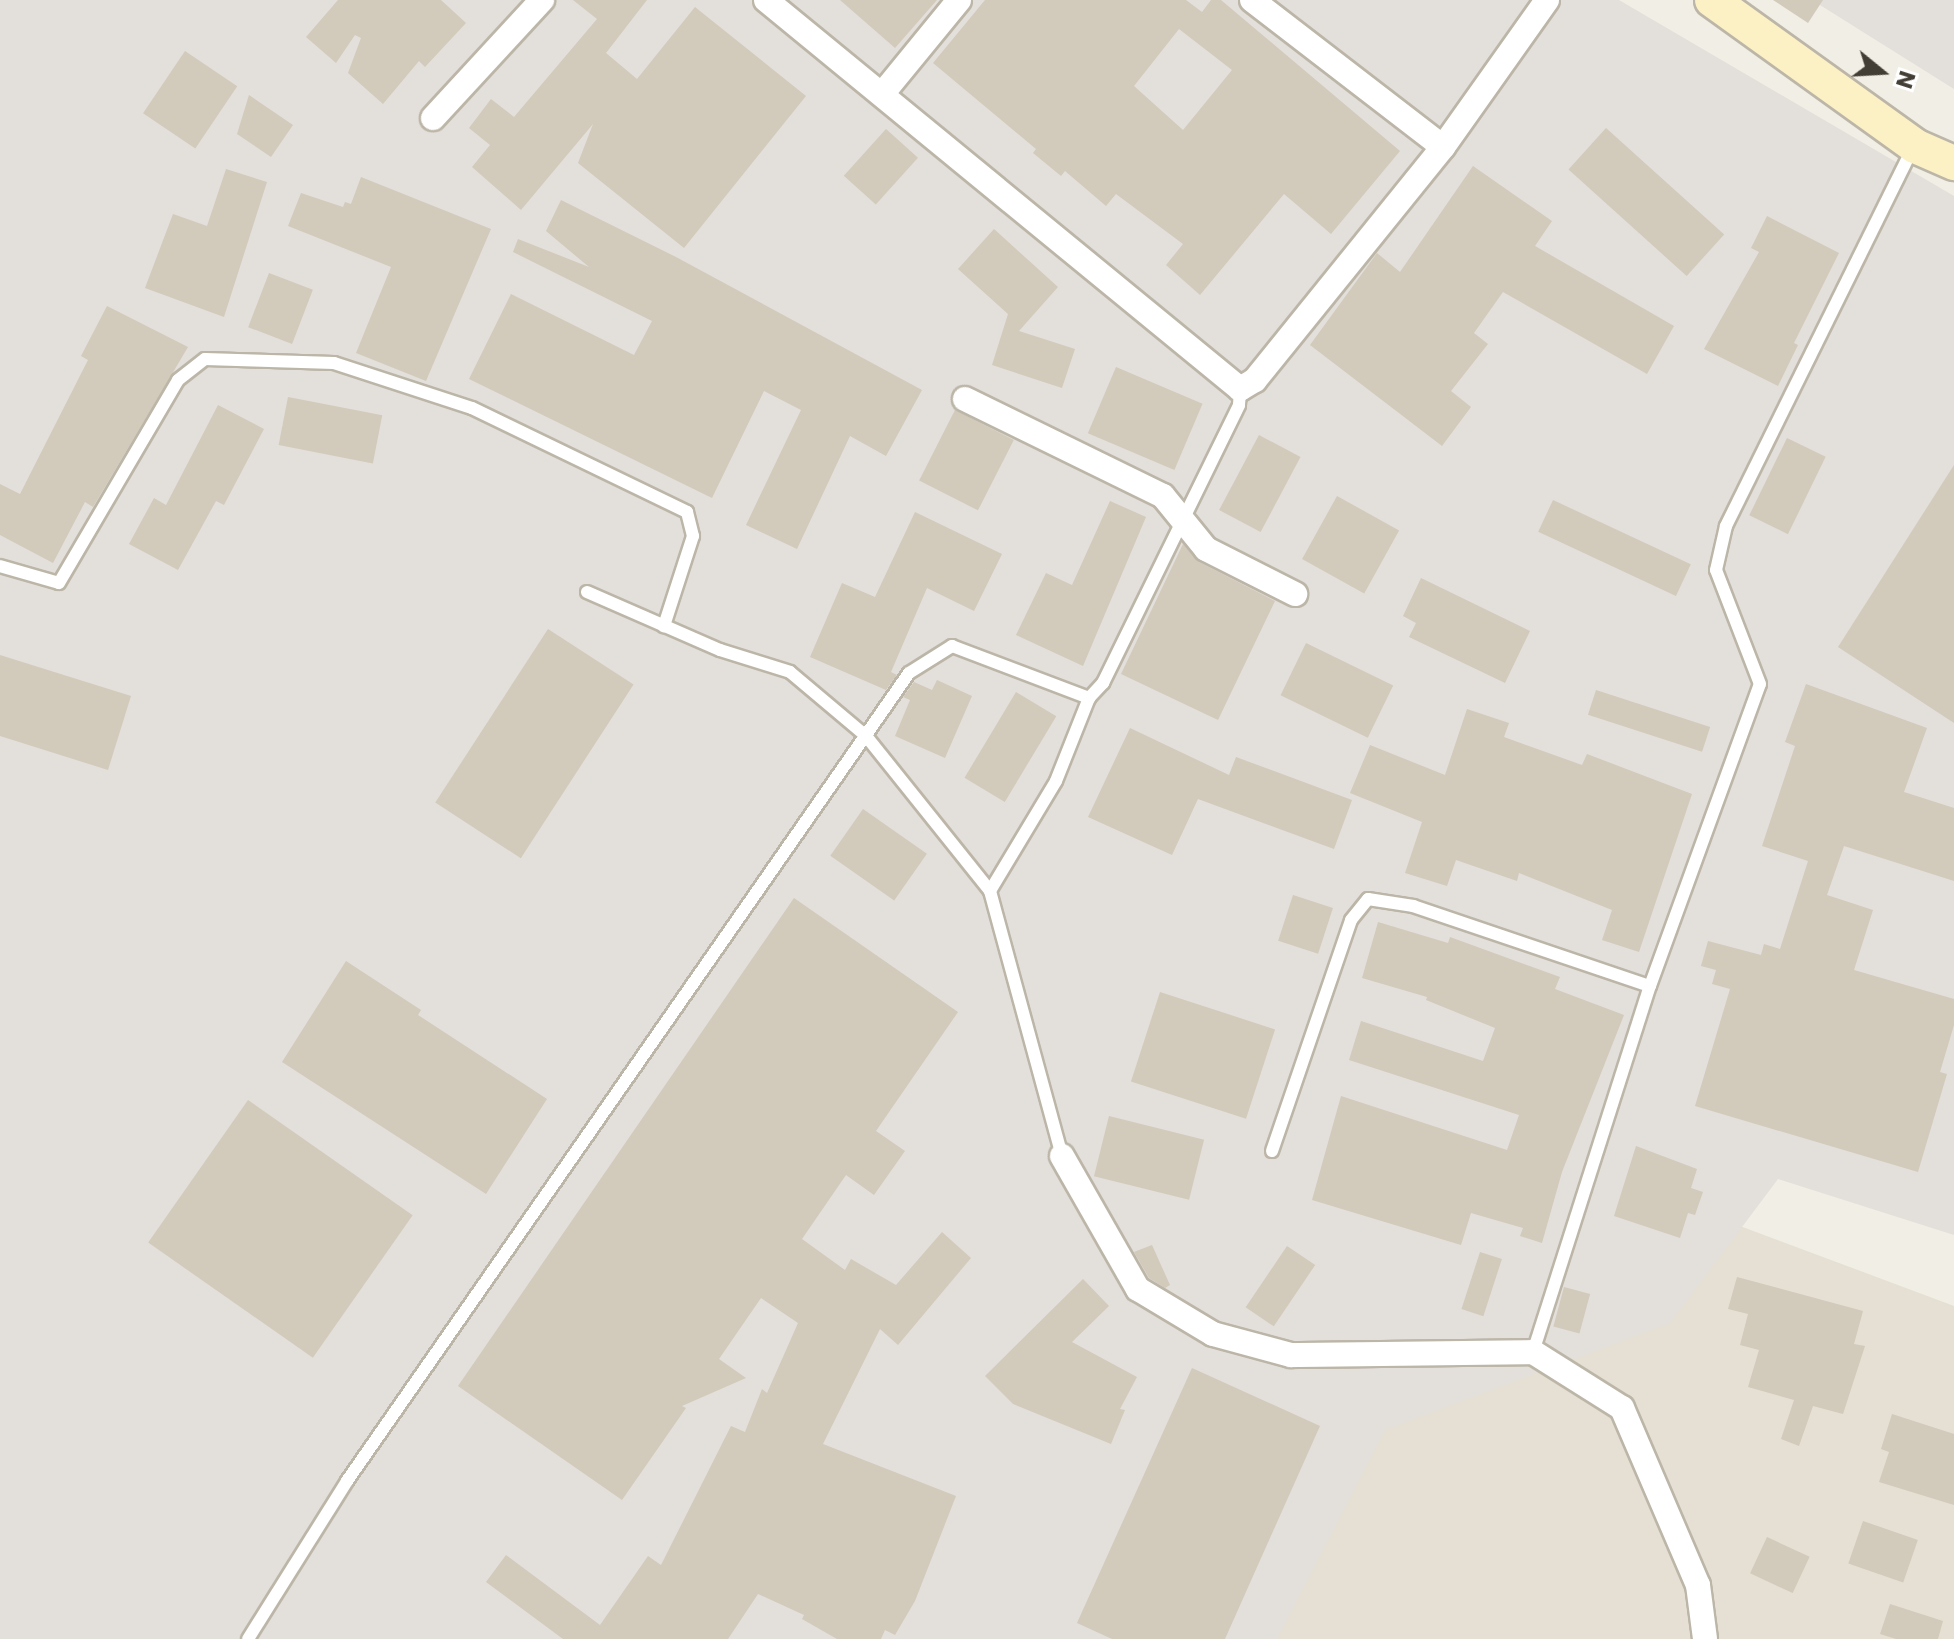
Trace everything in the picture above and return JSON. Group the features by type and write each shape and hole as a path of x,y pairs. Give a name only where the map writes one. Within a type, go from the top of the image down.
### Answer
{"street":[{"path":"433,118 542,0"},
{"path":"766,0 1240,389 1255,380 1443,147 1547,0"},
{"path":"883,93 959,0"},
{"path":"1252,0 1443,147"},
{"path":"1712,0 1915,146 1954,163"},
{"path":"965,399 1163,496 1206,549 1295,594"},
{"path":"1062,1156 1138,1289 1213,1334 1291,1355 1533,1352 1622,1408 1698,1585 1705,1639"}],"lane":[{"path":"1533,1352 1650,986 1760,684 1716,570 1726,526 1915,146"},
{"path":"0,566 59,583 178,380 205,359 334,363 472,408 687,512 693,536 664,626"},
{"path":"990,891 1056,781 1089,698 1103,683 1239,405 1240,389"},
{"path":"587,592 720,650 790,672 866,736 990,891 1062,1156"},
{"path":"248,1639 347,1481 909,673 952,646 1089,698"},
{"path":"1272,1151 1351,920 1368,899 1413,906 1650,986"}],"shaded area":[{"path":"0,0 1619,0 1954,196 1954,1235 1778,1179 1670,1323 1385,1430 1277,1639 0,1639"},
{"path":"1812,0 1954,0 1954,89"},
{"path":"1131,998 1954,1306 1954,1639 692,1639"}],"building":[{"path":"338,0 441,0 466,23 425,67 419,61 383,104 348,73 361,38 355,35 336,63 306,37"},
{"path":"573,0 647,0 606,53 637,79 695,7 806,96 684,248 578,163 593,124 521,210 472,167 490,145 469,128 491,99 514,117 597,19"},
{"path":"840,0 937,0 895,48"},
{"path":"985,0 1186,0 1202,12 1211,0 1221,0 1400,151 1331,234 1284,194 1200,295 1166,265 1183,244 1116,194 1106,206 1065,171 1061,176 1033,153 1036,149 933,63","holes":["1179,29 1232,70 1183,130 1134,86"]},
{"path":"1773,0 1823,0 1808,23"},
{"path":"185,51 237,86 195,148 143,113"},
{"path":"249,95 293,125 271,157 237,134"},
{"path":"1606,128 1724,234 1687,276 1569,170"},
{"path":"886,129 918,158 876,205 844,176"},
{"path":"1473,166 1552,221 1535,246 1674,326 1647,374 1503,292 1474,333 1488,344 1451,391 1471,407 1442,446 1310,345 1377,253 1400,272"},
{"path":"226,169 267,182 224,317 145,288 173,214 207,226"},
{"path":"361,177 491,229 426,381 356,353 391,267 288,226 301,193 343,207 345,202 351,204"},
{"path":"561,200 676,257 922,390 886,456 850,436 797,549 746,525 801,410 764,391 712,498 469,379 511,294 634,355 652,321 513,252 518,239 589,267 546,231"},
{"path":"1767,216 1839,253 1794,343 1798,345 1778,386 1704,349 1759,252 1751,248"},
{"path":"994,229 1058,287 1019,331 1075,349 1062,388 992,365 1008,314 958,269"},
{"path":"269,273 313,290 292,344 248,327"},
{"path":"107,306 188,347 93,507 85,502 53,563 0,535 0,484 20,494 88,360 81,356"},
{"path":"1116,367 1203,404 1174,470 1088,433"},
{"path":"288,397 382,415 373,463 279,445"},
{"path":"218,405 264,429 224,505 216,501 178,570 129,544 154,498 166,505"},
{"path":"955,410 1014,440 978,510 919,480"},
{"path":"1259,435 1300,457 1261,532 1219,510"},
{"path":"1787,438 1826,457 1788,534 1749,515"},
{"path":"1954,465 1954,723 1838,647"},
{"path":"1337,496 1399,530 1364,593 1302,559"},
{"path":"1553,500 1691,564 1676,596 1538,532"},
{"path":"1110,501 1146,517 1083,666 1016,635 1046,573 1072,585"},
{"path":"915,512 1002,554 974,611 927,588 891,672 897,675 886,690 810,657 842,583 875,597"},
{"path":"1183,544 1199,562 1275,601 1218,720 1121,674"},
{"path":"1421,578 1530,631 1505,683 1409,637 1416,623 1403,616"},
{"path":"548,629 634,685 521,858 435,803"},
{"path":"1306,643 1393,686 1368,738 1281,695"},
{"path":"0,655 131,696 108,770 0,736"},
{"path":"937,680 972,696 945,758 895,736 910,700 903,697 914,682 932,690"},
{"path":"1806,684 1927,728 1904,792 1954,808 1954,881 1844,846 1827,895 1873,910 1854,970 1954,999 1954,1025 1940,1072 1947,1074 1918,1172 1695,1106 1730,989 1712,984 1716,970 1701,966 1708,941 1761,955 1764,944 1780,949 1808,861 1762,846 1795,746 1785,742"},
{"path":"1596,690 1710,727 1702,752 1588,715"},
{"path":"1016,692 1056,716 1005,802 964,778"},
{"path":"1467,709 1509,723 1504,737 1582,765 1587,754 1692,794 1639,952 1602,940 1612,910 1519,873 1517,881 1456,860 1447,886 1405,873 1422,822 1350,793 1370,745 1445,775"},
{"path":"1130,728 1229,775 1236,757 1352,800 1334,849 1198,799 1172,855 1088,817"},
{"path":"863,809 927,854 894,900 830,856"},
{"path":"1293,895 1333,908 1318,954 1278,941"},
{"path":"794,898 958,1012 876,1131 905,1151 874,1195 846,1175 802,1239 845,1270 851,1259 896,1285 942,1232 971,1258 898,1345 880,1329 823,1444 956,1496 915,1601 895,1635 885,1630 881,1639 837,1639 802,1619 804,1615 758,1594 728,1639 563,1639 486,1582 506,1555 600,1625 648,1556 661,1565 731,1426 745,1432 762,1389 767,1393 798,1323 761,1298 719,1359 746,1378 682,1406 686,1408 622,1500 458,1386"},
{"path":"1378,922 1448,943 1450,937 1560,977 1555,989 1624,1015 1562,1172 1542,1243 1520,1236 1523,1228 1471,1213 1461,1245 1312,1200 1341,1096 1507,1150 1519,1115 1349,1060 1361,1021 1483,1061 1495,1028 1426,1000 1427,997 1362,978"},
{"path":"346,961 421,1010 418,1015 547,1099 486,1194 282,1062"},
{"path":"1160,992 1275,1029 1246,1119 1131,1081"},
{"path":"248,1100 413,1215 313,1358 148,1243"},
{"path":"1109,1116 1204,1140 1189,1200 1094,1176"},
{"path":"1636,1146 1697,1169 1691,1188 1703,1192 1695,1215 1688,1213 1680,1238 1614,1216"},
{"path":"1152,1245 1170,1285 1165,1288 1149,1278 1134,1252"},
{"path":"1287,1246 1315,1265 1274,1326 1246,1307"},
{"path":"1480,1252 1502,1259 1483,1316 1461,1309"},
{"path":"1737,1277 1863,1311 1854,1344 1865,1346 1843,1414 1813,1406 1799,1446 1781,1439 1794,1400 1748,1387 1759,1350 1740,1345 1748,1314 1728,1309"},
{"path":"1083,1279 1109,1306 1072,1342 1137,1377 1120,1409 1125,1410 1111,1444 1013,1404 985,1376"},
{"path":"1564,1287 1590,1294 1579,1334 1553,1327"},
{"path":"1192,1368 1320,1426 1225,1639 1112,1639 1077,1623"},
{"path":"1892,1414 1954,1434 1954,1505 1879,1482 1889,1452 1881,1449"},
{"path":"1863,1521 1918,1540 1903,1582 1848,1564"},
{"path":"1767,1537 1810,1557 1793,1593 1750,1573"},
{"path":"1890,1604 1943,1621 1938,1639 1896,1639 1880,1634"}]}
